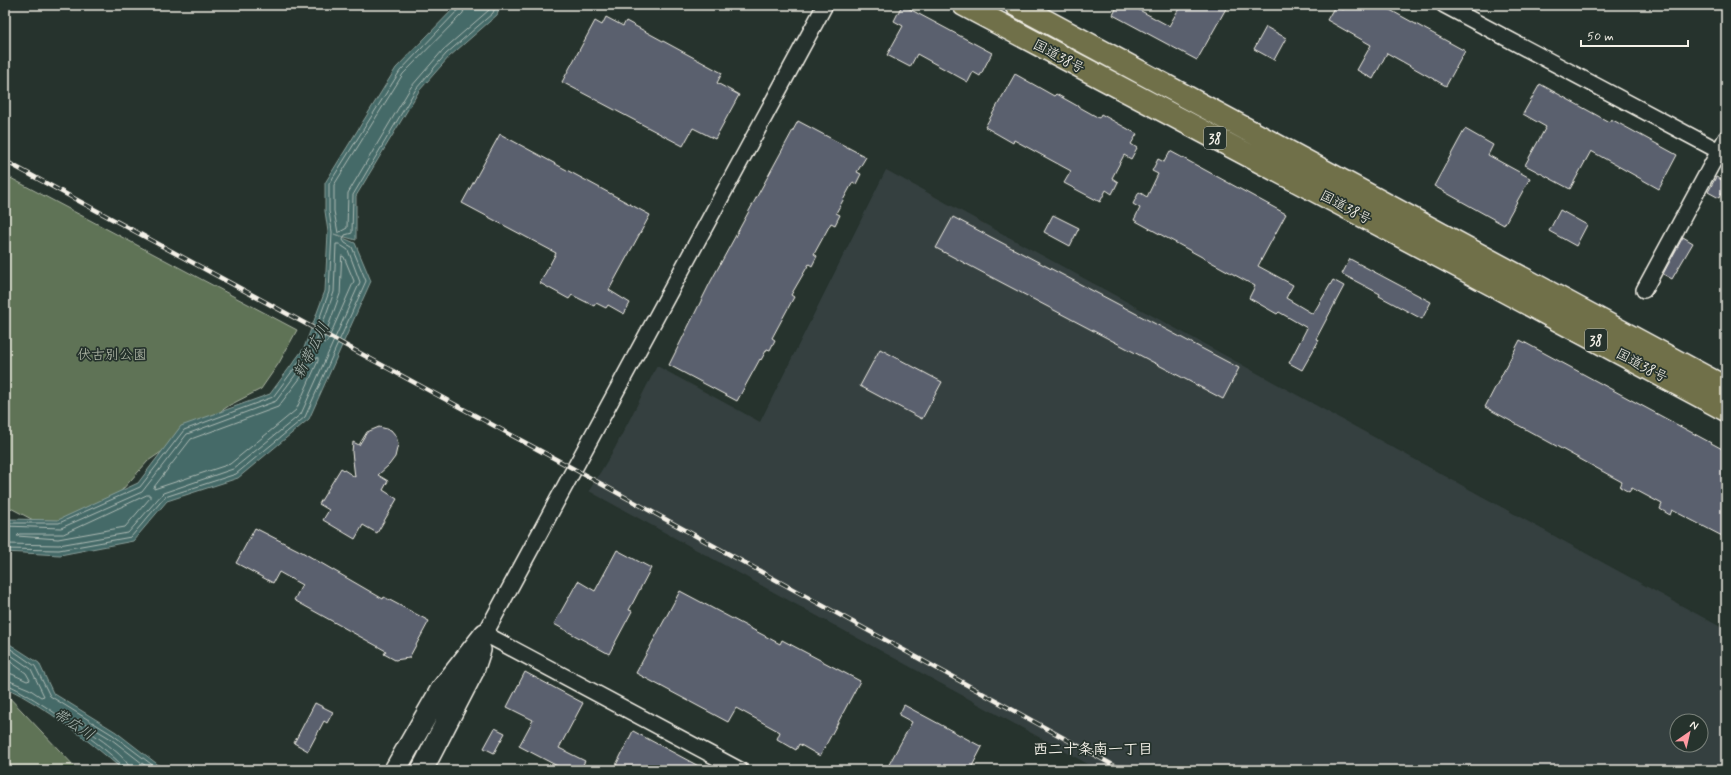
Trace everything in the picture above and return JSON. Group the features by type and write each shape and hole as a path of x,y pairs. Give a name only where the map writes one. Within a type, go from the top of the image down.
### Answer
{"highway":[{"name":"国道38号","path":"964,5 1726,410"},
{"name":"国道38号","path":"1016,5 1726,388"}],"street":[{"path":"400,768 441,690 485,634 825,5"},
{"path":"1444,5 1722,144 1644,290"},
{"path":"422,770 473,671 485,634"},
{"path":"485,634 740,770"}],"shaded area":[{"path":"886,170 1726,630 1726,770 1099,770 589,491 615,448 657,366 760,422"}],"green space":[{"name":"伏古別公園","path":"5,175 297,330 279,363 261,389 230,405 148,461 122,490 83,522 35,521 5,505"},
{"path":"5,693 78,770 5,770"}],"water":[{"name":"新帯広川","path":"457,5 501,5 497,15 449,57 419,91 356,196 356,240 334,234 355,243 371,281 309,419 238,478 167,501 133,541 60,555 5,552 5,516 10,519 58,520 138,483 181,426 270,394 304,348 325,291 328,232 325,211 325,183 396,68"},
{"name":"帯広川","path":"5,641 39,663 53,693 116,732 165,770 123,770 96,747 51,714 5,687"}],"building":[{"path":"902,5 992,53 980,76 973,72 968,82 917,54 910,67 887,55 903,26 894,21"},
{"path":"1118,5 1130,5 1169,26 1181,5 1228,5 1197,60 1113,15"},
{"path":"1346,5 1381,5 1465,51 1446,86 1387,53 1373,79 1357,70 1371,45 1327,20 1335,6 1343,10"},
{"path":"606,17 623,26 626,21 722,73 717,83 739,95 715,139 693,128 683,146 562,82 595,21 602,25"},
{"path":"1266,27 1286,38 1274,60 1254,49"},
{"path":"1015,74 1054,96 1056,94 1099,118 1101,114 1137,134 1131,144 1137,148 1131,159 1124,155 1112,178 1118,182 1112,194 1106,190 1100,202 1064,183 1071,171 1014,140 1013,143 985,127"},
{"path":"1540,84 1609,122 1611,119 1677,155 1659,189 1591,151 1570,189 1525,165 1546,127 1523,114"},
{"path":"798,121 866,157 857,172 861,174 856,184 853,182 836,213 840,215 835,225 831,223 814,254 817,256 812,266 809,264 791,295 794,297 772,338 775,340 770,350 767,349 761,360 760,359 737,401 669,365 711,281"},
{"path":"1465,129 1493,145 1488,155 1530,178 1504,225 1434,186"},
{"path":"500,134 650,215 609,290 630,303 624,314 608,305 606,308 596,303 594,306 572,295 569,299 540,283 556,253 462,203"},
{"path":"1170,151 1286,214 1258,266 1293,285 1286,298 1313,314 1333,280 1344,286 1316,339 1319,340 1302,370 1289,363 1307,328 1279,312 1277,314 1249,298 1255,286 1134,220 1140,208 1133,204 1139,192 1147,197 1158,174 1152,171 1158,159 1164,162"},
{"path":"1716,177 1726,182 1719,198 1708,192"},
{"path":"1560,210 1587,225 1576,246 1549,231"},
{"path":"1053,215 1079,228 1070,246 1044,232"},
{"path":"953,217 1239,368 1223,399 936,248"},
{"path":"1683,237 1693,243 1672,279 1663,274"},
{"path":"1350,259 1431,302 1422,319 1342,274"},
{"path":"1520,340 1726,451 1726,538 1672,510 1670,515 1660,509 1662,504 1632,488 1629,492 1620,487 1622,482 1485,407"},
{"path":"880,349 942,382 922,419 860,386"},
{"path":"379,427 391,430 396,436 398,444 395,457 378,475 388,481 383,490 397,499 377,533 363,525 355,539 323,520 329,510 319,504 341,468 355,477 352,452 353,442 359,445 367,432"},
{"path":"255,528 302,552 383,599 384,597 429,621 409,658 395,660 384,654 386,651 294,600 302,585 279,572 273,583 236,563"},
{"path":"617,550 651,568 629,610 632,611 609,654 554,624 578,581 595,591"},
{"path":"680,591 780,644 782,640 860,681 820,756 799,744 796,750 777,739 780,732 736,708 728,722 636,673"},
{"path":"525,672 583,703 559,748 585,761 580,770 565,770 519,746 533,720 507,707"},
{"path":"315,703 333,712 327,723 324,721 308,751 294,743"},
{"path":"904,705 982,747 970,770 886,770 912,722 899,715"},
{"path":"495,728 505,733 494,753 484,748"},
{"path":"633,731 706,770 626,770 616,765"}],"railway":[{"path":"5,161 574,469 1122,770"}],"district":[{"name":"西二十条南一丁目","path":"1093,749"}]}
